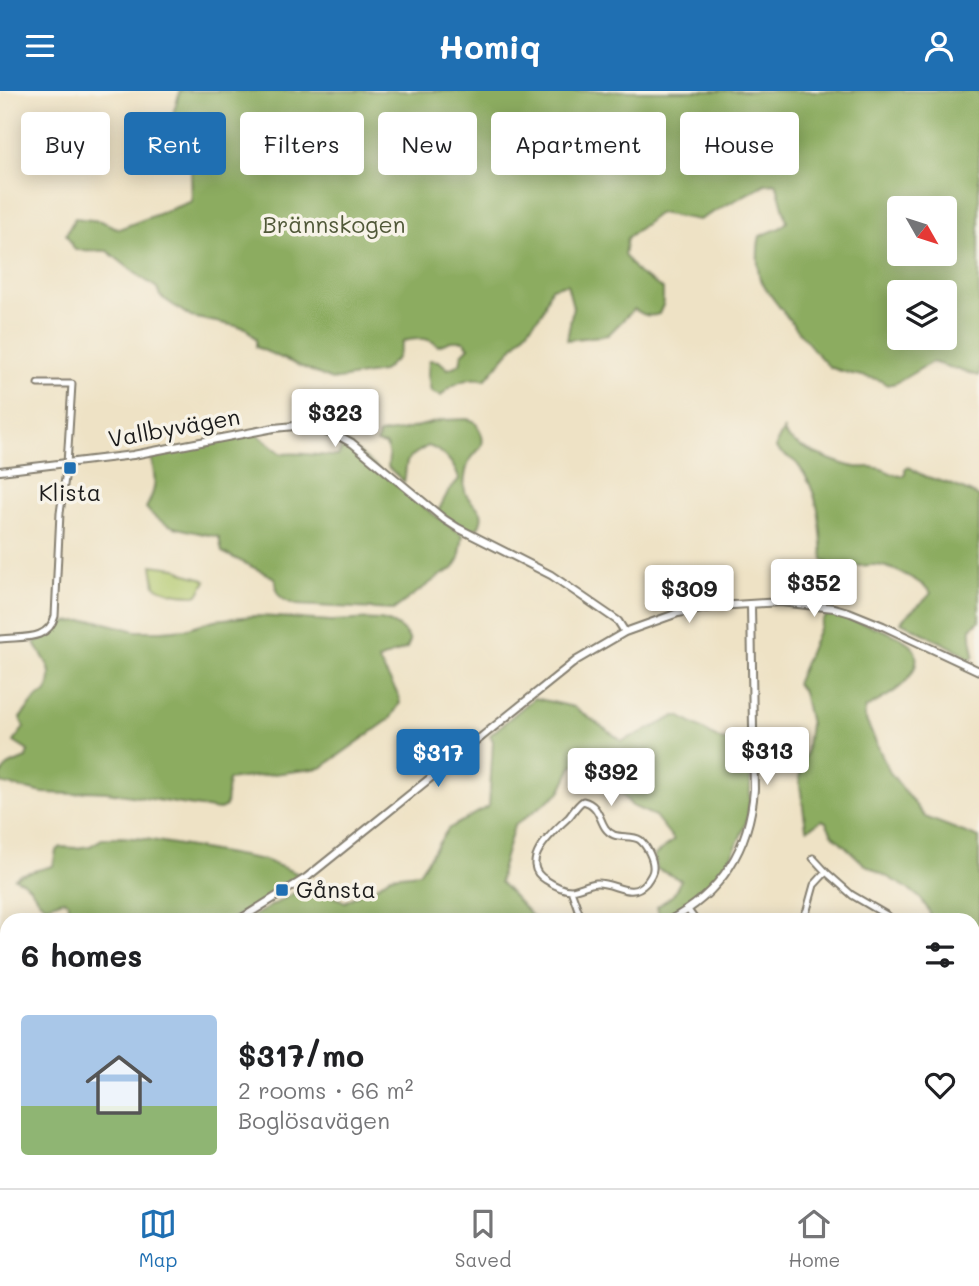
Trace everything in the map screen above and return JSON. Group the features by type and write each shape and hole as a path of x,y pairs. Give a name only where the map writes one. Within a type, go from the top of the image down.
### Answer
{"street":[{"path":"0,639 40,635 53,622 56,609 60,513 72,384 38,384"},
{"name":"Vallbyvägen","path":"0,471 133,455 274,428 295,426 325,430 352,443 458,528 551,575 618,621 625,632"},
{"path":"250,913 306,878 577,660 625,632 678,613 718,605 780,602 834,608 883,626 979,671"},
{"path":"683,913 713,888 733,862 751,819 754,789 751,605"},
{"path":"583,801 595,808 609,832 640,841 650,855 653,869 646,884 631,891 600,883 572,890 542,878 534,863 538,851 553,832 583,801"},
{"path":"813,858 852,895 883,913"},
{"path":"805,913 814,885 826,871"},
{"path":"572,890 579,913"}],"green space":[{"name":"Brännskogen","path":"180,91 979,91 979,376 932,362 896,383 887,385 882,381 830,367 781,309 760,279 760,236 780,228 787,222 777,185 774,183 765,184 699,220 659,213 627,238 624,255 638,273 663,289 663,305 659,314 643,314 634,309 608,335 567,340 573,307 567,284 551,288 542,313 485,380 461,382 441,396 431,392 429,360 439,361 448,369 460,364 462,354 469,347 464,341 451,341 438,346 422,339 403,341 397,358 382,372 332,380 256,347 256,339 246,328 191,317 160,296 157,288 107,251 75,250 66,234 75,218 101,221 119,229 192,201 191,175 226,175 226,112 174,112"},
{"path":"443,420 474,421 483,440 466,470 464,488 467,497 482,515 478,528 472,529 456,524 438,511 459,479 444,455 428,446 413,455 407,462 404,482 388,467 386,445 377,443 379,434"},
{"path":"784,429 789,439 797,444 839,463 872,467 899,476 905,474 907,467 979,497 979,621 971,628 974,655 971,659 901,622 931,593 920,583 879,565 841,566 823,560 818,510 811,486 796,462 776,448"},
{"path":"257,434 282,454 338,456 344,442 350,445 422,506 463,535 459,560 453,569 393,610 296,605 280,596 275,578 222,552 219,537 170,525 146,508 154,483 151,458"},
{"path":"152,565 176,568 206,581 198,595 160,589 155,586"},
{"path":"827,615 860,623 899,637 914,649 916,662 910,677 893,692 866,708 864,716 889,771 925,817 979,838 979,913 929,913 920,898 909,889 864,864 832,834 826,822 822,820 806,828 799,778 810,724 803,692 796,684"},
{"path":"253,616 330,621 374,619 398,627 410,641 407,648 378,660 398,694 400,703 390,719 321,768 228,780 226,806 218,810 107,792 43,793 0,783 5,769 26,758 28,751 14,742 24,727 20,718 37,697 47,692 50,676 48,665 34,642 50,634 59,619 62,622 94,620 136,631 162,631 185,629 214,620"},
{"path":"534,698 574,707 622,741 675,716 723,741 748,732 750,784 746,822 735,849 709,886 674,913 658,913 657,907 673,895 681,880 657,869 654,856 674,840 655,816 632,806 612,782 592,769 573,765 560,792 514,826 500,882 529,913 259,913 306,886 345,902 362,892 368,893 391,876 419,873 448,829 489,806 493,741 490,735"},
{"path":"102,839 146,839 264,860 304,876 242,913 69,913 68,902 63,900 46,906 29,887 15,878 53,866 56,851 61,847 90,846"}],"place":[{"name":"Klista","path":"70,468"},
{"name":"Gånsta","path":"282,890"}]}
